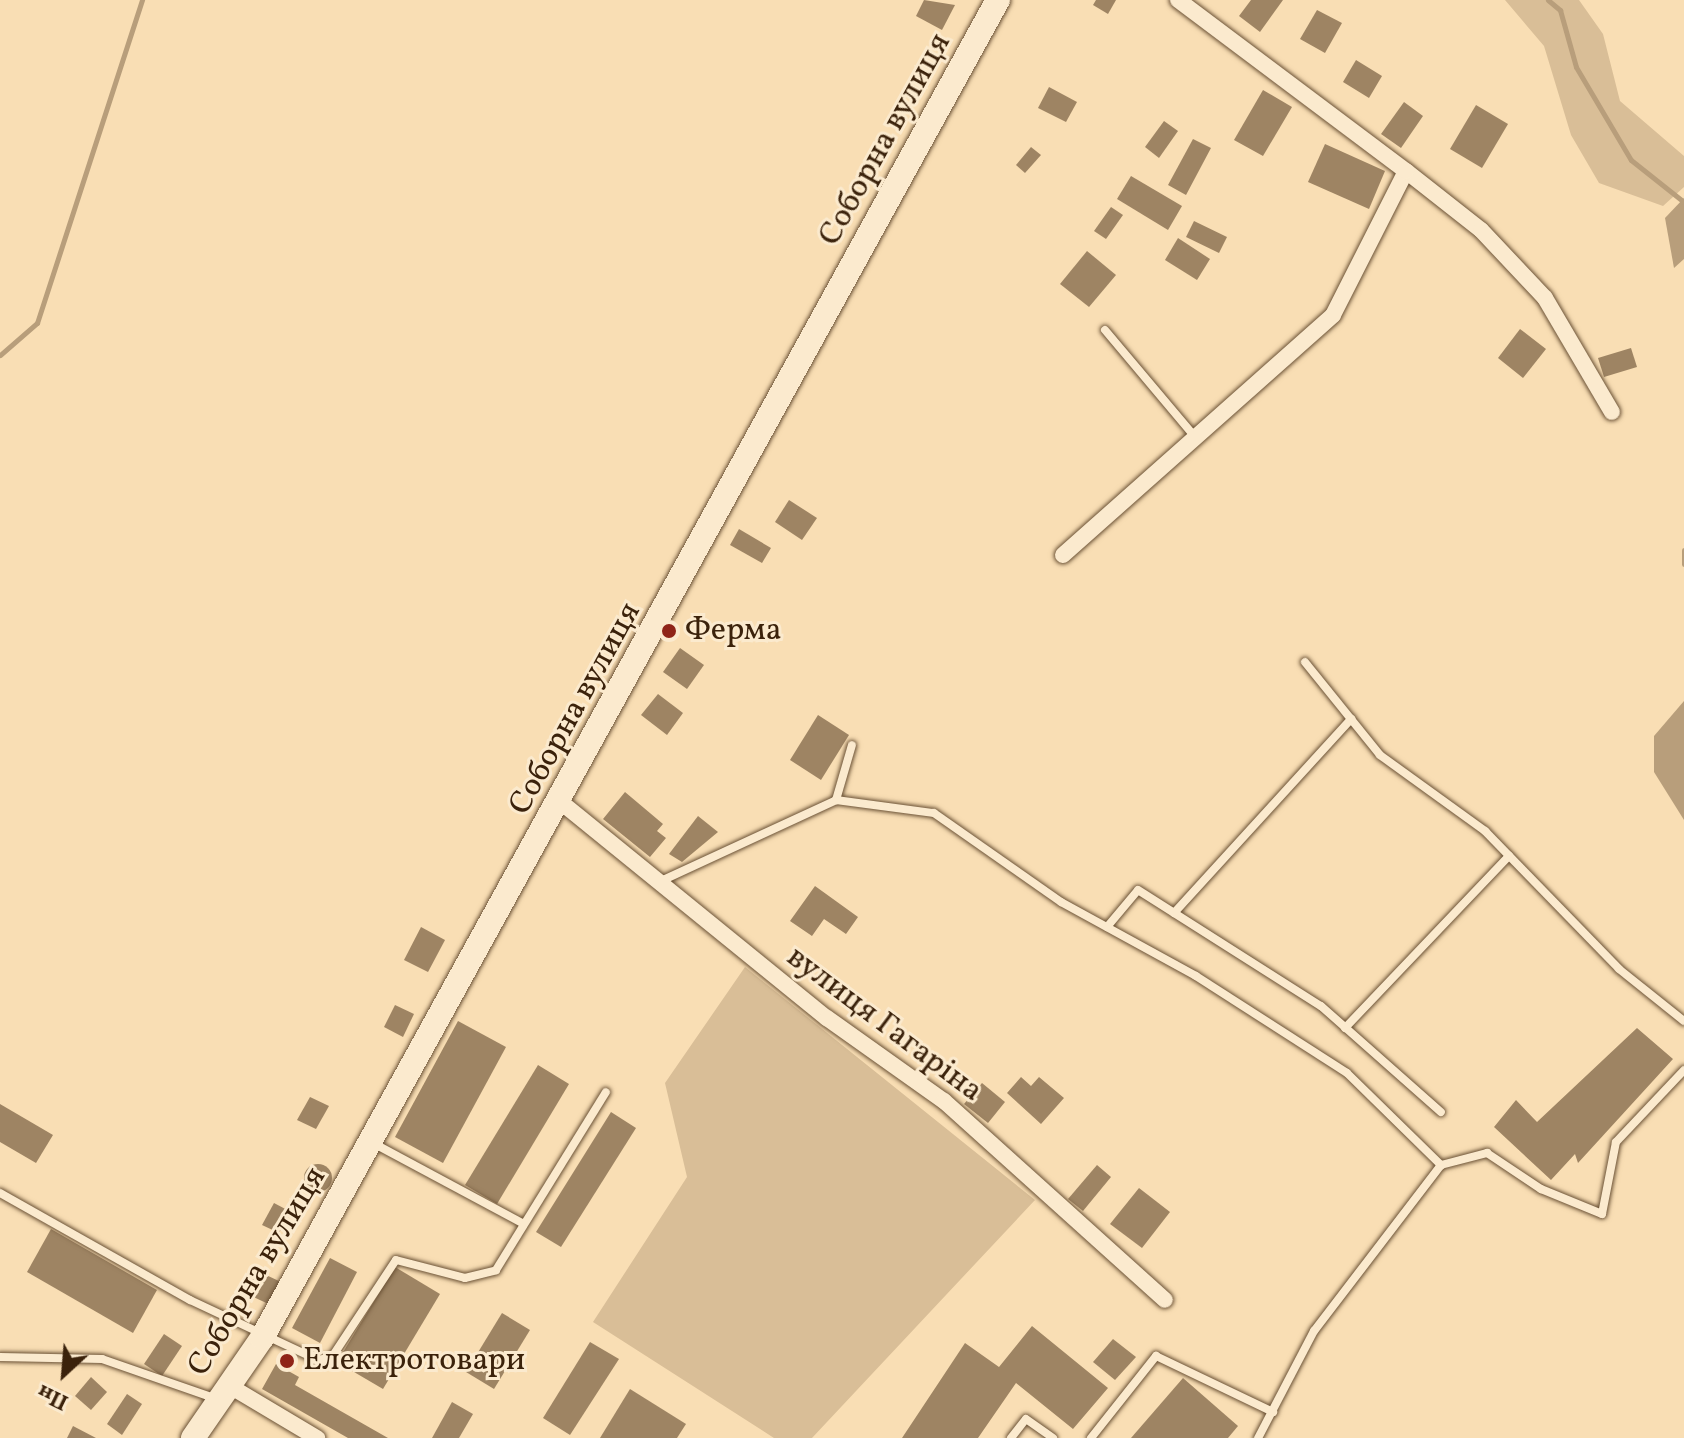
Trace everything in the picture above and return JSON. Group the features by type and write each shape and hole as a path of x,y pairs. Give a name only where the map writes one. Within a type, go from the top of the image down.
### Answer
{"main road":[{"name":"Соборна вулиця","path":"193,1438 262,1338 562,803 998,0"}],"street":[{"path":"1178,0 1481,230 1545,298 1612,412"},
{"path":"1063,555 1333,315 1406,171"},
{"name":"вулиця Гагаріна","path":"562,803 827,1018 944,1101 1165,1300"},
{"path":"224,1392 317,1438"}],"lane":[{"path":"1105,330 1195,437"},
{"path":"1305,662 1380,755 1509,856 1619,969 1684,1021"},
{"path":"1174,913 1351,719"},
{"path":"836,800 852,745"},
{"path":"661,881 836,800 934,813 1107,927 1347,1073 1441,1165"},
{"path":"1345,1028 1509,856"},
{"path":"1107,927 1138,890 1345,1028 1441,1112"},
{"path":"1258,1438 1314,1331 1441,1165 1487,1153 1541,1189 1602,1214 1616,1142 1684,1070"},
{"path":"0,1193 262,1338 318,1360 332,1357 387,1265 396,1260 482,1277 496,1270 606,1092"},
{"path":"371,1142 524,1224"},
{"path":"1091,1438 1156,1356 1273,1412"},
{"path":"0,1357 102,1359 224,1392"},
{"path":"1011,1438 1026,1419 1053,1438"}],"shaded area":[{"path":"1505,0 1579,0 1603,34 1620,101 1684,156 1684,187 1663,206 1599,183 1571,135 1544,46"},
{"path":"1684,198 1684,259 1674,268 1665,218"},
{"path":"1684,701 1684,820 1654,772 1654,736"},
{"path":"745,967 1035,1200 812,1438 774,1438 593,1322 687,1177 665,1083"}],"building":[{"path":"924,0 955,5 942,30 916,16"},
{"path":"1096,0 1116,0 1108,14 1093,5"},
{"path":"1251,0 1283,0 1260,32 1239,16"},
{"path":"1317,10 1342,23 1325,53 1300,39"},
{"path":"1356,60 1382,76 1369,98 1343,82"},
{"path":"1049,87 1077,102 1066,122 1038,108"},
{"path":"1263,90 1292,107 1263,156 1234,140"},
{"path":"1404,102 1423,116 1401,148 1381,134"},
{"path":"1476,105 1508,124 1482,168 1450,149"},
{"path":"1164,121 1178,131 1159,158 1145,147"},
{"path":"1193,139 1211,148 1186,195 1168,185"},
{"path":"1325,144 1385,171 1369,209 1308,182"},
{"path":"1031,147 1041,155 1025,173 1016,165"},
{"path":"1131,176 1182,206 1168,230 1117,199"},
{"path":"1111,207 1123,215 1106,239 1094,231"},
{"path":"1194,221 1227,237 1219,253 1186,237"},
{"path":"1178,238 1210,259 1197,280 1165,260"},
{"path":"1087,251 1116,275 1089,307 1060,284"},
{"path":"1520,329 1546,349 1523,378 1498,358"},
{"path":"1631,348 1637,367 1604,377 1598,358"},
{"path":"789,500 817,518 802,540 775,522"},
{"path":"739,529 771,548 762,563 730,545"},
{"path":"680,648 704,665 687,689 663,672"},
{"path":"658,694 683,713 667,735 641,715"},
{"path":"818,715 849,735 821,780 790,760"},
{"path":"625,792 663,824 657,831 666,838 650,857 603,819"},
{"path":"698,816 718,832 682,862 669,854"},
{"path":"815,886 858,917 846,934 824,919 812,936 790,921"},
{"path":"421,927 445,940 428,972 404,960"},
{"path":"395,1005 414,1014 403,1037 384,1027"},
{"path":"458,1021 506,1047 443,1163 395,1137"},
{"path":"1637,1028 1673,1059 1578,1163 1575,1154 1551,1180 1494,1127 1516,1100 1537,1122"},
{"path":"538,1065 569,1084 497,1204 465,1185"},
{"path":"1021,1077 1031,1086 1039,1077 1064,1098 1041,1124 1007,1093"},
{"path":"982,1083 1005,1102 988,1123 964,1104"},
{"path":"310,1097 329,1106 316,1129 297,1120"},
{"path":"0,1104 53,1135 36,1163 0,1142"},
{"path":"611,1112 636,1128 561,1247 536,1232"},
{"path":"318,1164 328,1168 332,1178 328,1188 318,1192 308,1188 304,1178 308,1168"},
{"path":"1097,1165 1111,1177 1083,1211 1068,1199"},
{"path":"1139,1188 1170,1212 1142,1248 1110,1224"},
{"path":"274,1203 291,1212 279,1233 262,1225"},
{"path":"51,1229 157,1290 133,1333 27,1272"},
{"path":"330,1258 357,1272 320,1343 292,1328"},
{"path":"395,1267 440,1294 383,1389 337,1362"},
{"path":"264,1274 281,1282 277,1308 245,1293 253,1276"},
{"path":"502,1313 530,1330 494,1389 466,1372"},
{"path":"1032,1326 1108,1388 1073,1429 1016,1383 978,1438 902,1438 965,1343 999,1367"},
{"path":"164,1334 182,1346 162,1376 144,1364"},
{"path":"1113,1339 1136,1357 1115,1380 1093,1362"},
{"path":"590,1342 619,1359 570,1435 543,1418"},
{"path":"276,1364 299,1377 295,1385 388,1438 348,1438 262,1389"},
{"path":"91,1377 107,1392 91,1410 75,1396"},
{"path":"1183,1378 1238,1426 1228,1438 1131,1438"},
{"path":"630,1389 686,1424 677,1438 600,1438"},
{"path":"127,1394 142,1404 122,1435 107,1424"},
{"path":"452,1402 473,1414 459,1438 432,1438"},
{"path":"73,1426 96,1438 67,1438"}],"waterway":[{"path":"0,355 37,323 142,0"},
{"path":"1548,0 1560,10 1576,67 1631,160 1684,202"},
{"path":"1684,550 1684,564"}],"place":[{"name":"Ферма","path":"669,631"},
{"name":"Електротовари","path":"287,1361"}]}
